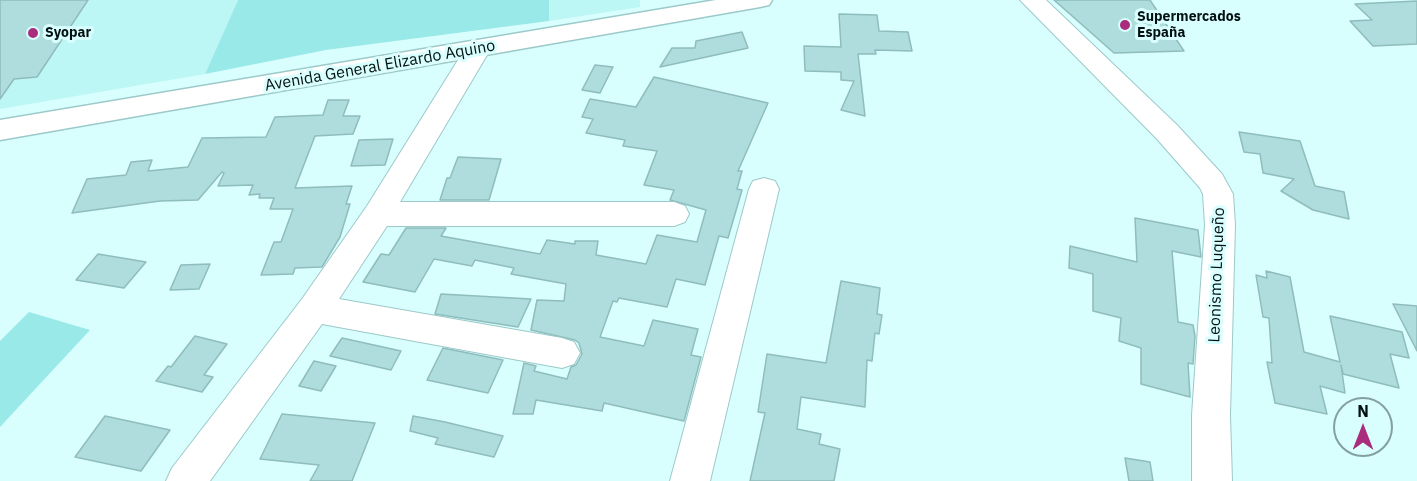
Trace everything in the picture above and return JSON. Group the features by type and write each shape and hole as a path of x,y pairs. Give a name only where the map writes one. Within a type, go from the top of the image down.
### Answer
{"main road":[{"name":"Avenida General Elizardo Aquino","path":"0,130 760,0"}],"street":[{"name":"Leonismo Luqueño","path":"1032,0 1167,132 1207,176 1218,194 1220,225 1211,415 1212,481"},
{"path":"186,481 314,309 378,213 477,50"},
{"path":"690,481 764,189"},
{"path":"378,213 674,213"},
{"path":"314,309 562,353"}],"shaded area":[{"path":"0,0 238,0 205,74 0,109"},
{"path":"238,0 549,0 549,21 326,50 205,74"},
{"path":"549,0 640,0 640,7 549,21"},
{"path":"29,312 90,330 0,427 0,341"}],"building":[{"name":"Syopar","path":"0,0 88,0 37,77 14,79 0,99"},
{"name":"Supermercados España","path":"1054,0 1150,0 1184,51 1114,53"},
{"path":"1417,1 1417,44 1373,46 1350,21 1372,20 1355,4"},
{"path":"839,14 877,15 879,31 908,32 912,51 875,50 876,54 858,54 865,116 841,110 854,81 841,80 841,72 805,71 804,46 841,47"},
{"path":"742,32 748,48 660,67 672,48 695,48 696,41"},
{"path":"595,65 613,67 600,93 582,90"},
{"path":"654,77 768,103 738,171 742,171 737,189 742,190 728,238 719,236 705,285 676,279 667,307 619,298 617,302 613,301 600,337 644,346 653,320 698,329 691,355 701,357 684,421 604,403 602,411 536,400 533,414 513,414 524,363 536,366 534,371 567,379 571,367 576,365 582,354 579,343 575,340 531,330 537,300 564,301 566,284 511,274 514,268 475,260 472,266 434,259 415,292 363,282 381,254 389,255 406,228 446,228 441,236 540,254 547,240 575,244 575,241 598,241 596,255 646,264 657,235 697,242 706,210 670,200 674,190 644,185 657,151 623,146 625,140 586,133 593,119 582,117 590,99 636,107"},
{"path":"328,100 349,100 343,116 360,116 353,134 315,136 295,188 352,186 346,204 350,204 340,237 322,267 295,268 293,274 261,275 274,242 281,242 293,209 270,209 274,198 259,198 260,194 249,195 253,185 218,186 224,173 222,172 198,200 160,201 72,213 87,179 126,175 131,162 152,160 148,171 188,167 202,138 266,137 275,117 323,115"},
{"path":"1239,132 1300,141 1315,186 1344,192 1349,219 1313,210 1281,191 1294,179 1263,173 1260,154 1244,152"},
{"path":"393,139 385,165 351,166 359,140"},
{"path":"458,157 501,159 489,200 440,200 447,178 450,178"},
{"path":"1135,218 1198,230 1201,257 1172,251 1178,322 1193,325 1195,336 1193,364 1188,363 1190,397 1141,384 1141,348 1119,341 1121,318 1093,311 1093,274 1069,268 1070,246 1137,262"},
{"path":"98,254 146,262 124,288 76,280"},
{"path":"210,264 199,289 170,290 181,265"},
{"path":"1266,271 1290,277 1304,352 1340,362 1330,316 1402,332 1409,358 1390,354 1399,388 1343,374 1341,365 1345,393 1320,386 1327,414 1275,403 1267,362 1272,363 1269,318 1263,317 1256,275 1267,278"},
{"path":"841,281 880,288 877,314 882,315 879,334 875,333 872,361 867,360 865,407 801,397 797,429 821,434 819,444 840,449 834,481 750,481 765,413 758,412 767,354 826,363"},
{"path":"441,294 531,299 518,327 435,314"},
{"path":"1393,304 1417,306 1417,351"},
{"path":"195,336 227,344 204,375 213,377 202,392 156,381 168,366 171,367"},
{"path":"342,338 401,351 391,370 330,356"},
{"path":"443,348 503,360 488,393 427,380"},
{"path":"314,361 336,366 321,391 299,386"},
{"path":"282,414 375,423 352,481 310,481 319,465 260,459"},
{"path":"105,416 170,430 141,471 75,457"},
{"path":"413,416 503,436 494,457 435,444 438,438 410,431"},
{"path":"1125,458 1150,462 1153,481 1129,481"}],"place":[{"name":"Supermercados España","path":"1125,25"},
{"name":"Syopar","path":"33,33"}]}
